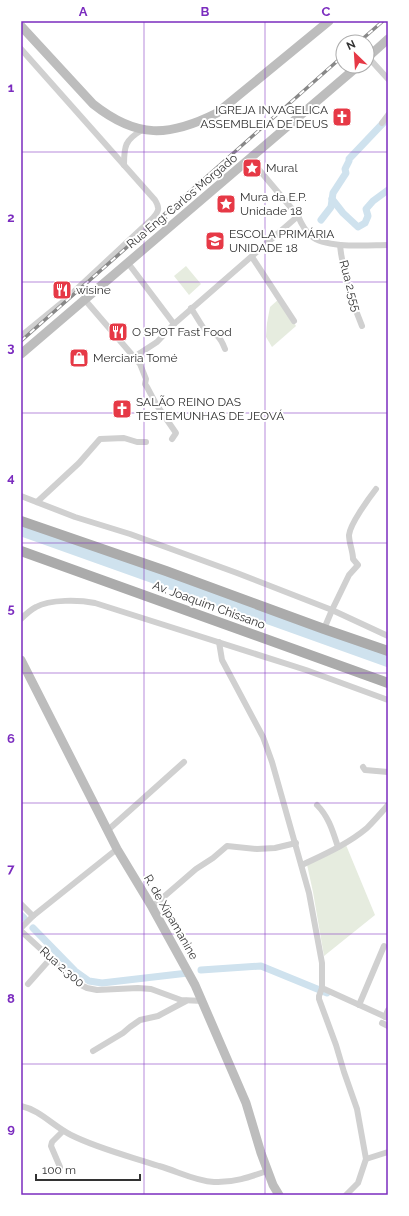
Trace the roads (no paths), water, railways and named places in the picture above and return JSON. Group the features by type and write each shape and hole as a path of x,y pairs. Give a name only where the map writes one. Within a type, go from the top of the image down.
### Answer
{"main road":[{"name":"Av. Joaquim Chissano","path":"21,521 166,571 388,651"},
{"name":"Av. Joaquim Chissano","path":"21,551 388,683"}],"street":[{"path":"21,26 93,104 105,114 117,121 142,130 158,131 179,129 217,113 329,21"},
{"path":"375,51 388,39"},
{"path":"21,49 159,206 158,212 65,300 21,336"},
{"path":"375,65 388,79"},
{"name":"Rua Eng. Carlos Morgado","path":"21,354 349,74"},
{"path":"382,123 388,116"},
{"path":"124,166 124,150 127,142 132,136 142,130"},
{"path":"250,159 298,216 303,226 313,238 320,242 340,245 388,245"},
{"path":"134,357 157,342 191,308 298,216"},
{"name":"Rua 2.555","path":"340,245 348,290 362,326"},
{"path":"252,257 294,321"},
{"path":"128,263 174,324"},
{"path":"85,300 134,357 144,373 146,380 145,384 156,404 176,433 172,439"},
{"path":"191,308 204,329 216,334 225,349"},
{"path":"36,502 79,463 100,439 124,438 138,442 146,442"},
{"path":"324,629 350,575 358,565 353,559 349,538 350,531 365,503 376,488"},
{"path":"21,496 75,517 130,534 332,610 388,636"},
{"path":"21,619 35,607 47,603 89,602 219,642 372,693 388,700"},
{"path":"219,642 222,660 267,747 310,893 322,963 322,988 319,996 357,1109 366,1159 358,1183 346,1195"},
{"name":"R. de Xipamanine","path":"21,660 117,849 152,907 203,1001 246,1103 267,1171 278,1195"},
{"path":"108,830 184,762"},
{"path":"363,767 366,770 388,772"},
{"path":"317,805 329,821 338,847"},
{"path":"302,865 338,847 366,828 388,805"},
{"path":"152,907 196,868 213,858 227,846 257,849 275,848 296,843"},
{"path":"21,929 33,916 117,849"},
{"path":"21,904 33,916"},
{"name":"Rua 2.300","path":"21,929 79,984 87,988 97,990 138,988 151,989 181,1000 203,1001"},
{"path":"360,1005 384,946"},
{"path":"28,984 51,958"},
{"path":"322,988 360,1005 386,1021 388,1010"},
{"path":"93,1051 124,1033 140,1020 158,1016 187,1001"},
{"path":"21,1106 37,1111 63,1130 77,1138 117,1154 160,1166 184,1175 213,1182 228,1182 267,1171"},
{"path":"60,1167 51,1146 52,1142 63,1130"},
{"path":"366,1159 388,1152"}],"waterway":[{"path":"321,220 331,207 333,193 346,173 345,169 349,159 386,120"},
{"path":"332,199 343,213 358,227 365,223 368,216 366,209 373,201 388,190"},
{"path":"21,530 388,661"},
{"path":"21,915 24,918"},
{"path":"33,928 75,971 89,981 102,983 188,973"},
{"path":"201,970 261,966 327,993"}],"railway":[{"path":"368,34 383,21"},
{"path":"21,341 335,63"}],"place":[{"name":"IGREJA INVAGELICA ASSEMBLEIA DE DEUS","path":"342,117"},
{"name":"Mural","path":"252,168"},
{"name":"Mura da E.P. Unidade 18","path":"226,204"},
{"name":"ESCOLA PRIMÁRIA UNIDADE 18","path":"215,241"},
{"name":"wisine","path":"62,290"},
{"name":"O SPOT Fast Food","path":"118,332"},
{"name":"Merciaria Tomé","path":"79,358"},
{"name":"SALÃO REINO DAS TESTEMUNHAS DE JEOVÁ","path":"122,409"}]}
